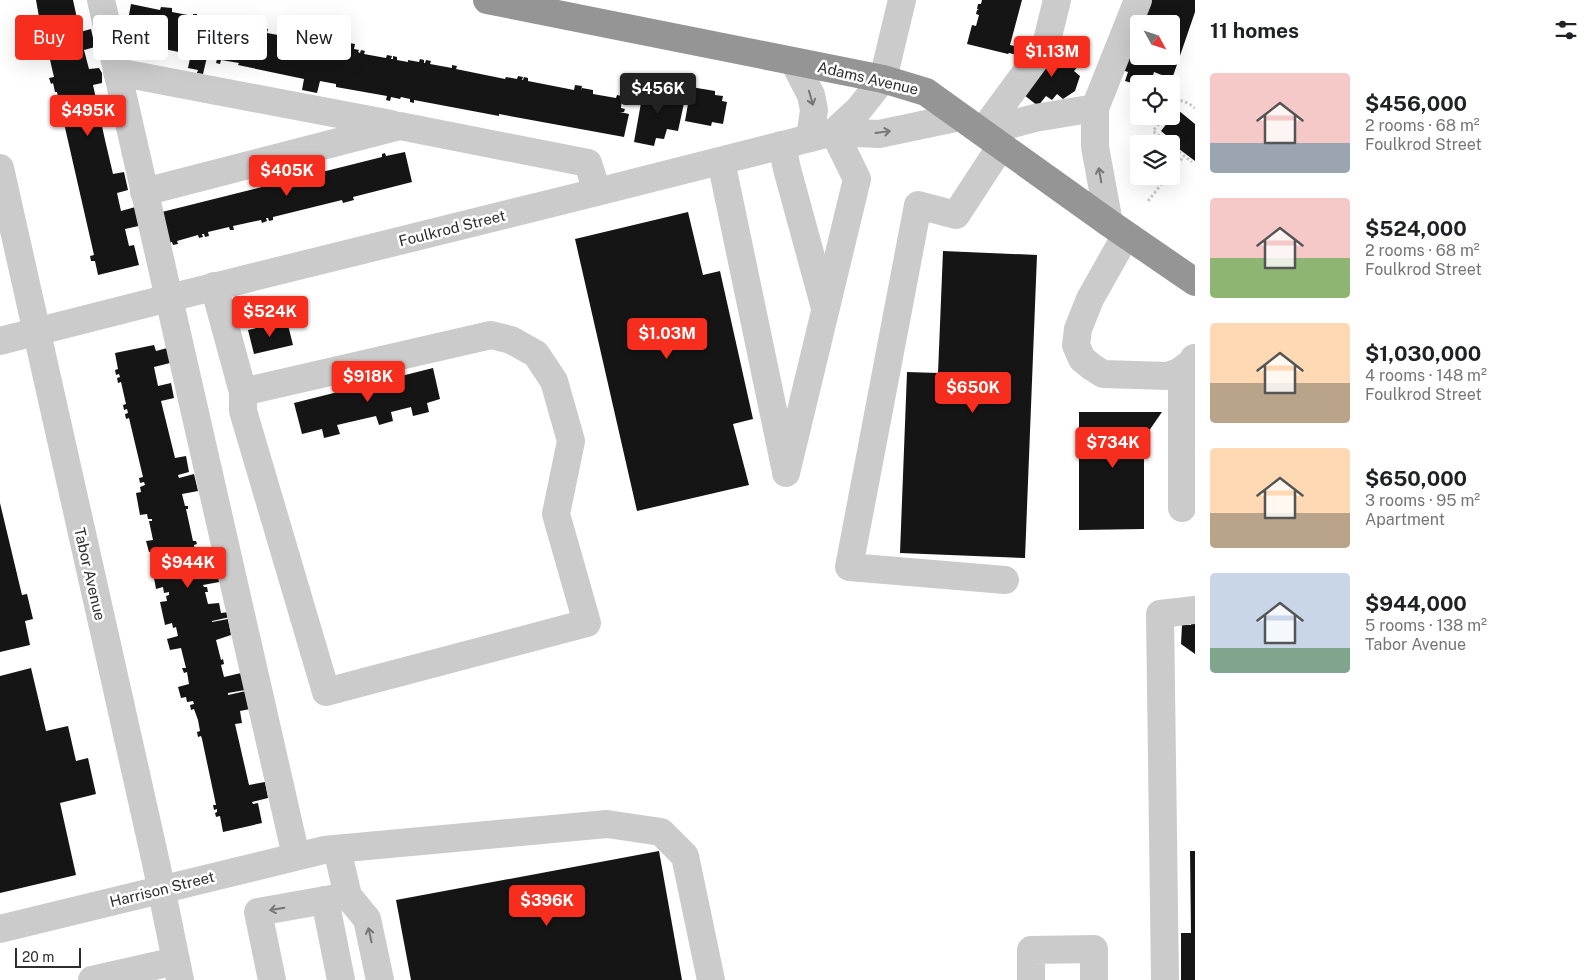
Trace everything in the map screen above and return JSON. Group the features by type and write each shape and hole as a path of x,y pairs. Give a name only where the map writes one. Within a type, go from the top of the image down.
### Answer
{"highway":[{"name":"Adams Avenue","path":"487,0 883,79 926,92 1117,229 1195,282"}],"street":[{"path":"100,0 296,856"},
{"path":"883,79 902,0"},
{"path":"1005,580 849,566 918,205 956,215 981,132 1046,45 1057,0"},
{"path":"1138,0 1095,108 1095,147 1117,229 1078,329 1076,345 1082,358 1103,374 1168,376 1179,372 1193,360"},
{"path":"721,161 786,473 857,180 822,135 811,95 794,62"},
{"path":"117,72 588,163 597,192"},
{"name":"Foulkrod Street","path":"0,341 822,135 859,109 883,79"},
{"path":"822,135 981,132 1035,118 1095,108"},
{"path":"144,192 400,126"},
{"path":"782,145 825,309"},
{"name":"Tabor Avenue","path":"0,168 162,889 178,970"},
{"path":"214,286 242,392 243,411 326,692 587,623 556,514 572,441 554,381 536,354 511,340 491,335 242,392"},
{"path":"1182,508 1182,385 1193,360"},
{"path":"1165,980 1160,614 1195,610"},
{"name":"Harrison Street","path":"0,929 296,856 331,850 607,824 661,832 686,856 711,980"},
{"path":"331,850 337,898 341,980"},
{"path":"272,980 258,912 337,898 367,919 380,980"},
{"path":"1031,980 1031,950 1085,949 1094,949 1094,980"},
{"path":"92,980 178,970"}],"path":[{"path":"1180,100 1195,108"},
{"path":"1157,125 1153,131 1158,135"},
{"path":"1180,153 1192,162"},
{"path":"1180,161 1184,156"},
{"path":"1148,201 1161,185"}],"building":[{"path":"36,0 73,0 76,15 39,15"},
{"path":"982,0 1022,0 1010,45 1023,48 1021,56 967,44 972,25 976,26 979,15 976,14 977,10 979,10 977,9 978,4 981,4"},
{"path":"1147,0 1195,0 1195,12 1180,56 1180,15 1142,15"},
{"path":"131,4 160,10 161,7 172,8 172,12 188,15 178,15 178,52 168,50 168,15 129,15"},
{"path":"91,29 93,48 84,50 89,69 99,68 102,73 102,83 93,85 105,140 113,174 124,172 128,190 117,193 121,211 139,206 143,225 125,229 129,246 134,245 139,265 98,275 95,261 91,261 90,256 94,255 61,110 57,110 56,105 60,105 57,92 55,92 53,83 51,84 49,78 54,77 50,60 83,60 83,31"},
{"path":"267,33 277,35 277,60 351,60 351,43 355,44 354,49 359,50 358,52 360,53 361,50 365,51 364,54 386,58 387,55 392,56 391,59 393,59 393,56 397,57 397,60 408,62 408,60 419,62 420,59 424,60 424,63 426,60 431,61 430,64 452,68 452,65 457,66 456,69 505,79 506,77 517,79 518,76 523,77 522,80 524,77 528,78 528,81 574,90 575,85 582,86 581,91 582,88 593,90 593,94 616,98 617,95 622,96 621,108 625,109 624,112 620,112 629,114 624,137 414,100 414,103 410,102 410,99 401,97 400,99 391,97 390,101 386,100 387,96 336,87 336,84 320,81 317,93 302,90 304,79 238,65 239,63 221,60 267,60"},
{"path":"1052,46 1079,65 1074,71 1080,76 1075,91 1063,99 1057,94 1052,100 1046,96 1038,106 1019,91"},
{"path":"1130,48 1130,65 1177,65 1173,75 1162,75 1154,72 1153,75 1130,75 1130,82 1125,81 1128,72 1122,70"},
{"path":"190,60 206,60 203,74 197,73 198,70 188,68"},
{"path":"644,86 686,94 678,131 667,129 664,139 656,138 654,146 634,142"},
{"path":"691,87 715,91 715,95 723,96 722,101 727,102 723,124 712,122 711,126 685,121"},
{"path":"1180,112 1195,124 1195,161 1180,150 1180,135 1166,135 1161,131 1166,125 1180,125"},
{"path":"405,152 412,182 353,197 354,200 343,203 342,200 273,217 273,220 269,221 266,218 267,221 262,223 261,220 233,226 234,230 230,230 229,227 208,232 209,236 205,237 202,234 203,237 199,238 198,235 177,241 178,244 173,245 172,242 169,243 162,212 382,157 382,154 385,153 386,156"},
{"path":"688,212 703,275 720,271 753,419 733,424 749,485 637,511 575,239"},
{"path":"943,251 1037,255 1025,558 900,553 907,372 938,373"},
{"path":"287,321 293,345 254,354 248,330"},
{"path":"154,345 156,351 171,347 174,362 154,367 158,386 171,383 174,398 161,401 175,458 186,456 189,472 178,475 179,478 194,474 198,491 182,494 185,506 188,506 188,509 186,509 193,541 196,541 197,544 194,545 199,568 216,564 219,582 203,585 207,587 208,592 205,592 208,604 219,603 221,613 229,612 230,617 212,622 228,619 231,635 216,640 221,660 223,659 224,664 221,665 224,677 241,673 245,690 228,693 228,695 246,691 250,709 240,711 242,723 235,724 249,785 265,782 268,798 252,802 253,804 258,803 262,823 223,832 220,816 216,817 217,809 214,810 213,805 216,805 202,739 201,736 198,737 197,732 200,731 198,720 194,709 191,710 190,705 194,704 193,701 187,702 186,697 181,698 178,687 189,684 187,672 184,673 182,668 186,668 181,648 170,650 167,639 178,636 176,627 173,628 172,623 165,625 160,602 167,601 166,596 169,595 169,592 164,593 163,587 156,589 154,578 165,575 160,555 156,556 155,551 149,552 146,541 153,540 149,521 152,521 152,519 148,519 147,514 140,515 136,493 141,492 140,487 145,485 144,482 140,483 139,478 143,477 129,418 126,419 125,414 128,413 127,409 124,410 123,405 126,404 121,382 118,383 117,378 120,377 119,374 116,375 115,370 118,369 115,353"},
{"path":"433,368 440,399 427,403 429,412 413,416 411,407 391,412 393,421 379,425 376,416 337,425 340,434 324,438 322,429 302,434 294,403"},
{"path":"1079,412 1162,412 1144,438 1144,529 1079,530"},
{"path":"0,503 22,595 27,594 33,619 25,621 30,645 0,652"},
{"path":"1191,619 1195,619 1195,654 1181,644 1182,625 1191,625"},
{"path":"31,668 46,731 68,726 76,761 88,758 96,794 60,803 76,875 0,893 0,676"},
{"path":"659,851 682,980 411,980 396,900"},
{"path":"1190,851 1195,851 1195,980 1181,980 1181,933 1191,933"}]}
